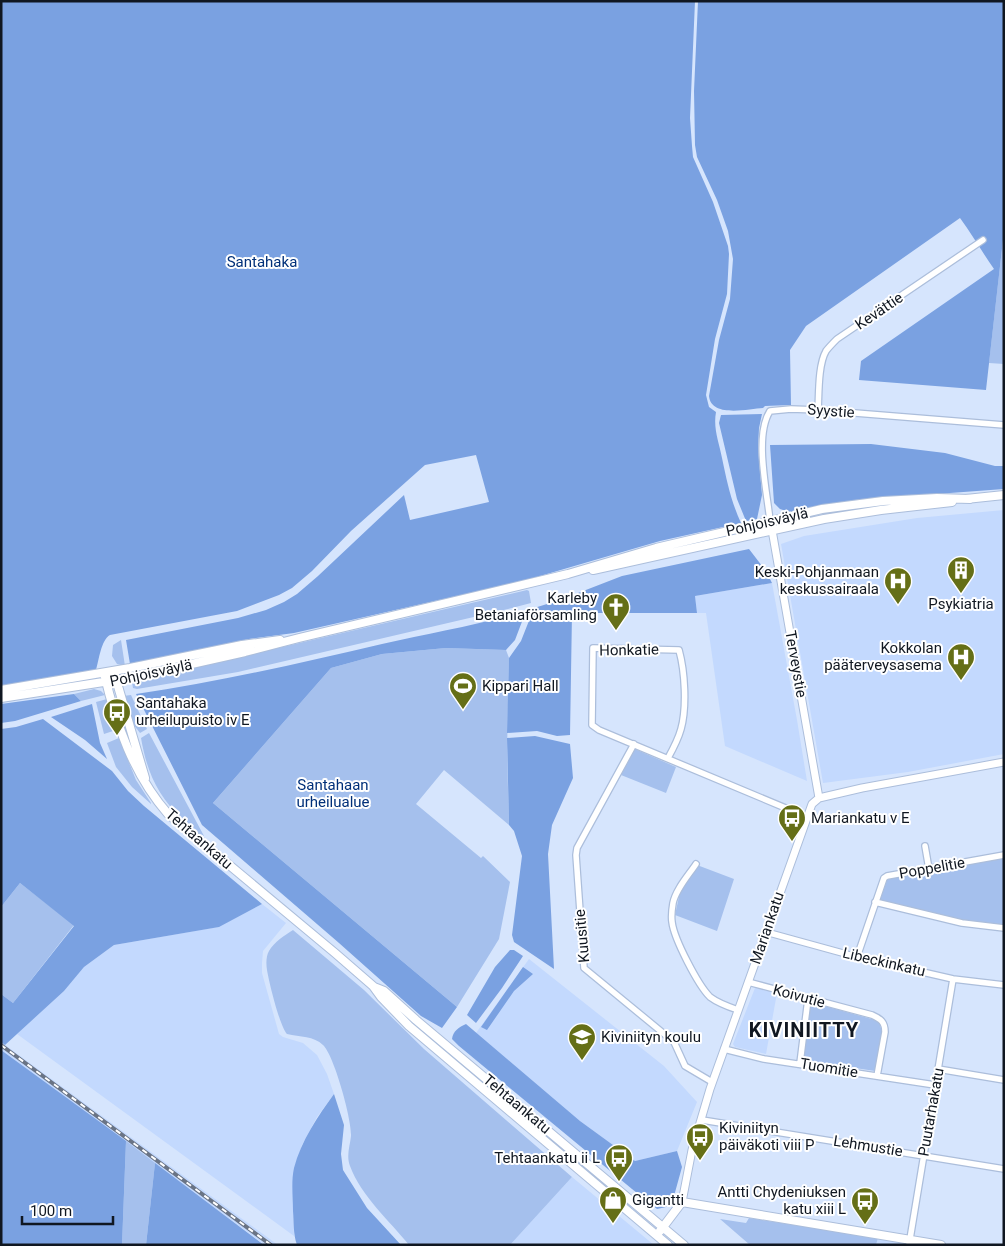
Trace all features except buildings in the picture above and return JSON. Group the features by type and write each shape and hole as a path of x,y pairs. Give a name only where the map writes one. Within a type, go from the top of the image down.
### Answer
{"main road":[{"name":"Pohjoisväylä","path":"1,698 106,682 261,648 568,574 656,548 822,509 884,501 1004,495"},
{"name":"Pohjoisväylä","path":"568,574 609,568 772,530 847,515 938,504 970,498"},
{"path":"770,521 772,530"},
{"name":"Pohjoisväylä","path":"1,690 114,671 242,645 299,638"},
{"name":"Tehtaankatu","path":"114,671 147,784"},
{"name":"Tehtaankatu","path":"104,672 124,742 136,770 158,802 173,818 335,953 373,986 381,997 410,1026 668,1245"},
{"name":"Tehtaankatu","path":"373,986 384,991 684,1245"},
{"path":"682,1202 910,1242 941,1245"},
{"name":"Mariankatu","path":"657,1235 682,1202"}],"street":[{"name":"Kevättie","path":"818,410 822,368 827,349 837,339 983,240"},
{"name":"Syystie","path":"770,521 762,448 765,418 770,410 818,410 1004,425"},
{"name":"Terveystie","path":"772,530 819,798"},
{"name":"Honkatie","path":"668,758 679,736 683,721 683,672 679,650 593,648 592,725 599,730 806,817"},
{"name":"Kuusitie","path":"634,744 577,848 584,968 674,1042 685,1066 712,1082"},
{"path":"819,798 862,788 1004,762"},
{"name":"Mariankatu","path":"682,1202 692,1150 712,1082 806,817 812,804 819,798"},
{"path":"925,846 929,869"},
{"name":"Poppelitie","path":"857,957 884,878 1004,855"},
{"path":"696,864 675,896 671,921 693,971 705,991 711,998 738,1010"},
{"path":"875,902 962,924 1004,928"},
{"name":"Libeckinkatu","path":"766,932 857,957 953,979 1004,984"},
{"name":"Puutarhakatu","path":"910,1242 953,979"},
{"name":"Koivutie","path":"748,982 881,1019 885,1032 877,1076"},
{"path":"800,1064 808,999"},
{"name":"Tuomitie","path":"724,1049 764,1059 935,1085"},
{"path":"938,1069 1004,1080"},
{"name":"Lehmustie","path":"702,1120 1004,1169"}],"shaded area":[{"name":"Keski-Pohjanmaan keskussairaala","path":"1004,510 1004,754 908,772 823,783 781,544 804,536 917,518"},
{"path":"772,583 807,781 725,746 706,613 697,613 695,596"},
{"path":"262,904 286,923 263,951 262,963 262,973 279,1034 303,1043 317,1055 327,1074 334,1094 317,1117 302,1145 294,1169 294,1236 17,1034 64,991 84,967 114,945 218,927"},
{"path":"529,959 664,1066 697,1102 677,1151 635,1161 580,1121 476,1033"},
{"path":"755,988 777,993 766,1054 735,1047 733,1044"},
{"path":"1,1042 278,1245 265,1245 1,1050"},
{"path":"572,1177 654,1245 510,1245"},
{"path":"878,1238 908,1243 907,1245 876,1245"}],"green space":[{"name":"Santahaka","path":"1,1 695,1 690,118 693,157 713,202 729,254 727,294 715,339 706,395 709,407 716,412 716,430 726,475 741,523 660,541 523,581 294,633 249,639 130,664 126,640 238,618 266,610 297,594 404,495 410,520 489,502 476,455 425,465 351,531 312,571 292,588 279,595 237,611 110,635 102,646 96,670 1,686"},
{"path":"698,1 1004,1 1004,231 986,390 859,380 861,361 994,269 960,218 806,326 790,350 791,405 765,406 763,408 731,411 723,410 711,403 709,396 719,340 730,299 733,259 728,231 717,200 697,157 695,145 694,91"},
{"path":"1004,231 1004,364 989,363"},
{"path":"762,414 758,448 762,495 757,519 746,521 737,499 719,423 721,415"},
{"path":"871,444 945,453 995,466 1004,466 1004,489 855,500 789,512 780,509 774,503 770,445"},
{"path":"749,549 766,571 772,583 695,596 697,613 572,613 570,735 557,736 537,731 507,733 509,658 521,641 534,608 622,576"},
{"path":"529,591 531,603 508,609 238,672 137,689 133,688 132,682"},
{"path":"526,611 515,640 506,650 446,648 382,654 331,668 213,803 457,1007 442,1028 421,1016 202,825 136,694 259,672 472,625"},
{"path":"121,640 125,666 117,664 112,656 113,645"},
{"name":"Santahaan urheilualue","path":"446,648 506,650 509,658 507,751 509,825 444,770 416,804 481,858 483,856 510,882 499,939 457,1007 213,803 331,668 382,654"},
{"path":"94,689 101,691 105,695 81,701 74,694"},
{"path":"74,694 81,701 15,721 1,723 1,704"},
{"path":"131,695 147,729 140,733 130,720 123,696"},
{"path":"107,699 116,730 104,734 96,702"},
{"path":"92,704 100,743 107,759 85,740 51,717"},
{"path":"43,719 112,771 128,791 144,806 262,904 219,927 114,945 84,967 64,991 5,1045 1,1042 1,994 13,1003 74,926 20,883 1,907 1,729 16,727"},
{"path":"149,733 204,836 193,829 174,811 154,782 146,762 141,738"},
{"path":"535,736 570,744 573,778 552,825 548,854 554,969 514,942 512,935 522,856 514,831 509,825 507,738"},
{"path":"119,738 136,780 151,804 132,787 116,767 107,743"},
{"path":"635,749 676,767 666,793 621,775"},
{"path":"1004,857 1004,925 960,920 880,900 887,880 894,877"},
{"path":"697,865 734,879 717,931 675,915 680,892"},
{"path":"20,883 74,925 13,1003 1,994 1,907"},
{"path":"293,930 364,990 424,1049 572,1177 510,1245 409,1245 368,1198 350,1166 348,1154 351,1128 349,1116 342,1088 332,1061 323,1045 319,1042 311,1038 287,1034 281,1023 272,994 267,968 267,955 283,936"},
{"path":"510,950 514,950 523,956 476,1023 467,1015 495,967"},
{"path":"523,967 533,974 514,991 487,1030 481,1027"},
{"path":"810,1002 879,1021 882,1032 875,1071 802,1060"},
{"path":"466,1024 580,1121 635,1161 677,1151 682,1167 674,1196 666,1207 657,1209 459,1046 452,1039 457,1030"},
{"path":"1,1050 126,1141 122,1245 1,1245"},
{"path":"334,1094 344,1125 341,1154 343,1170 367,1208 401,1245 297,1245 293,1211 292,1184 294,1168 316,1120"},
{"path":"126,1141 155,1163 146,1245 122,1245"},
{"path":"155,1163 264,1245 146,1245"},
{"path":"749,1218 878,1238 876,1245 750,1245 720,1219 746,1223"}],"railway":[{"path":"1,1045 271,1245"}],"place":[{"name":"Psykiatria","path":"961,594"},
{"name":"Keski-Pohjanmaan keskussairaala","path":"898,605"},
{"name":"Karleby Betaniaförsamling","path":"616,631"},
{"name":"Kokkolan pääterveysasema","path":"961,681"},
{"name":"Kippari Hall","path":"463,710"},
{"name":"Santahaka urheilupuisto iv E","path":"117,736"},
{"name":"Mariankatu v E","path":"792,842"},
{"name":"Kiviniityn koulu","path":"582,1061"},
{"name":"Kiviniityn päiväkoti viii P","path":"700,1161"},
{"name":"Tehtaankatu ii L","path":"619,1182"},
{"name":"Gigantti","path":"613,1224"},
{"name":"Antti Chydeniuksen katu xiii L","path":"865,1225"}],"district":[{"name":"KIVINIITTY","path":"804,1030"}]}
